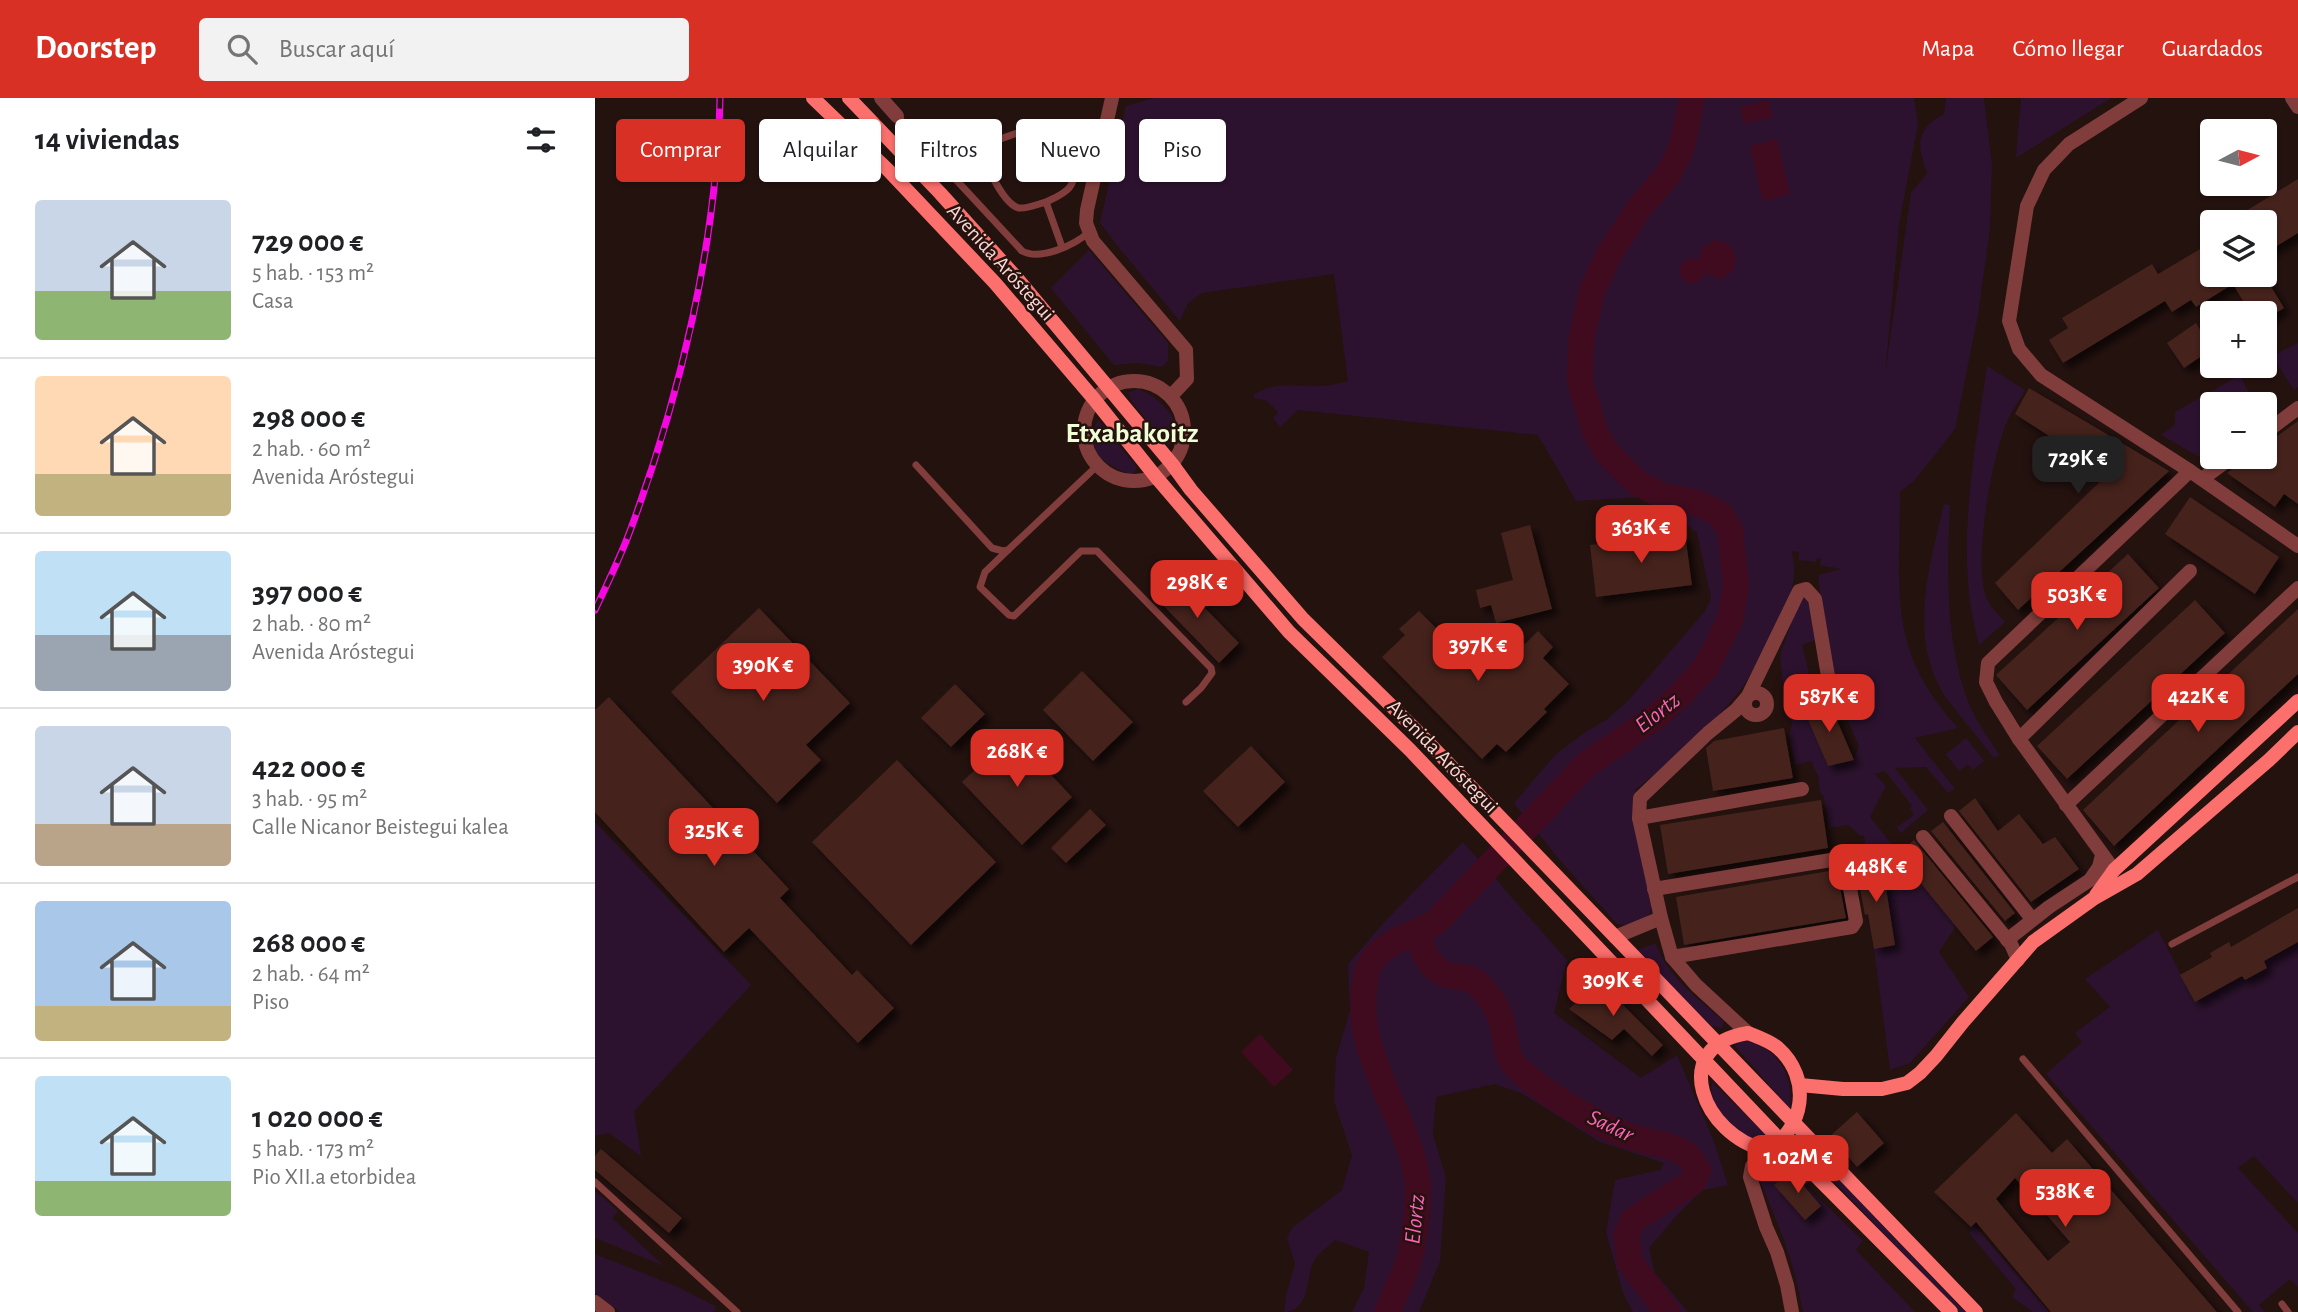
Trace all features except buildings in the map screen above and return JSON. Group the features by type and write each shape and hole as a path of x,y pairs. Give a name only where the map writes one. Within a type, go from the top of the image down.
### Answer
{"main road":[{"name":"Avenida Aróstegui","path":"813,98 890,171 995,283 1289,632 1410,750 1781,1141 1951,1312"},
{"name":"Avenida Aróstegui","path":"849,98 940,192 1007,267 1191,490 1303,619 1422,736 1976,1312"},
{"path":"2093,899 2114,870 2298,701"},
{"path":"1800,1085 1882,1089 1907,1083 1936,1056 2033,942 2093,899 2137,874 2298,732"},
{"path":"1748,1034 1779,1049 1792,1067 1800,1085 1801,1103 1794,1123 1781,1141 1766,1150 1745,1143 1714,1118 1701,1089 1699,1073 1705,1059 1717,1045 1729,1036 1748,1034"}],"street":[{"path":"881,98 897,116"},
{"path":"1112,98 1087,210 1089,232 1093,241 1186,350 1187,379 1171,396"},
{"path":"2141,98 2069,144 2044,170 2027,206 2009,321 2019,349 2041,375 2196,475 2298,546"},
{"path":"2292,98 2298,107"},
{"path":"1131,380 1156,385 1171,396 1180,409 1184,425 1182,445 1172,464 1156,477 1133,482 1119,480 1097,466 1089,454 1083,436 1086,414 1094,399 1108,387 1131,380"},
{"path":"2277,424 2298,408"},
{"path":"2114,870 2019,739 1986,682 1987,663 2196,475 2208,469"},
{"path":"2019,739 2190,571"},
{"path":"2066,805 2298,588"},
{"path":"1757,716 1747,711 1745,703 1799,591 1806,589 1815,599 1831,694"},
{"path":"1725,719 1757,716 1766,710 1764,667"},
{"path":"1748,1034 1696,985 1672,957 1639,818 1640,798 1748,696 1758,693 1764,696"},
{"path":"1639,818 1802,789"},
{"path":"1951,816 2032,919"},
{"path":"1923,837 2007,940 2018,960"},
{"path":"2007,940 2032,919 2090,880 2099,867 2102,855"},
{"path":"1654,888 1831,860 1846,867 1856,921 1852,930 1672,957"},
{"path":"1615,937 1661,918"},
{"path":"1766,1150 1752,1166 1750,1177 1777,1252 1787,1285 1791,1312"},
{"path":"595,1302 608,1312"}],"lane":[{"path":"897,116 1022,251 1036,254 1062,247 1080,240 1089,232"},
{"path":"1033,129 1045,130 1063,143 1074,158 1075,178 1069,188 1046,202 1020,208 1009,203 1000,194 985,158 989,143 1033,129"},
{"path":"1046,202 1062,247"},
{"path":"916,465 992,548 1009,550"},
{"path":"1097,466 985,572 980,587 1009,615 1014,616 1081,551 1097,551 1211,668 1212,673 1201,688 1186,702"},
{"path":"2172,944 2298,877"},
{"path":"2023,1059 2238,1312"},
{"path":"595,1182 737,1312"},
{"path":"2282,1304 2288,1312"}],"shaded area":[{"path":"1154,98 1914,98 1918,124 1899,225 1885,375 1911,193 1927,173 1920,146 1923,132 1944,114 1946,98 1984,98 1992,165 1990,229 1978,315 1955,429 1915,480 1900,492 1899,589 1908,645 1919,672 1935,699 1958,728 1915,738 1955,789 1948,793 1926,767 1895,768 1928,810 1901,833 1897,827 1914,815 1910,808 1912,806 1885,771 1875,774 1886,786 1870,817 1956,926 1939,952 1969,997 1910,1063 1890,1070 1874,949 1856,849 1865,843 1864,836 1859,835 1849,825 1829,828 1818,776 1811,761 1795,765 1789,735 1792,725 1784,694 1780,655 1797,605 1803,598 1810,601 1818,639 1802,645 1817,706 1804,709 1828,766 1854,760 1859,746 1830,671 1818,575 1841,569 1820,565 1821,559 1817,558 1816,562 1799,560 1799,552 1792,551 1794,575 1791,593 1744,685 1707,728 1635,790 1652,905 1643,923 1617,924 1558,858 1514,803 1556,754 1606,720 1627,702 1705,611 1711,598 1697,533 1648,497 1576,501 1538,435 1298,410 1280,427 1273,418 1278,412 1267,401 1254,398 1254,395 1278,386 1323,386 1348,381 1334,274 1202,293 1188,303 1180,321 1100,223 1109,182 1125,182 1123,119 1126,106"},
{"path":"2021,98 2111,98 2016,158"},
{"path":"1768,100 1773,117 1744,124 1740,107"},
{"path":"1777,139 1790,194 1763,201 1750,146"},
{"path":"1715,240 1729,244 1736,257 1733,271 1720,279 1704,273 1702,279 1694,284 1684,281 1679,272 1682,263 1691,258 1699,260 1702,248"},
{"path":"1089,250 1168,343 1168,360 1162,367 1139,363 1114,365 1051,288"},
{"path":"2298,343 2298,387 2294,390 2277,364 2277,354"},
{"path":"1987,366 2025,390 2008,420 2001,440 1985,512 1983,585 1989,604 2005,622 1979,645 1970,602 1967,543 1974,454"},
{"path":"2235,378 2241,378 2248,392 2210,392"},
{"path":"1138,389 1160,402 1176,423 1171,445 1165,443 1133,403 1128,393"},
{"path":"2200,398 2200,457 2161,435 2175,425 2175,412"},
{"path":"1098,420 1137,467 1133,475 1114,468 1099,456 1092,440"},
{"path":"1944,504 1950,505 1949,600 1958,671 1968,701 1999,755 1994,758 1946,698 1934,675 1927,652 1925,603"},
{"path":"1966,738 1984,761 1973,770 1968,764 1959,771 1946,754"},
{"path":"595,822 751,985 634,1111 641,1156 609,1133 595,1136"},
{"path":"1463,842 1567,960 1554,1013 1641,1078 1677,1055 1713,1139 1728,1185 1703,1190 1649,1248 1655,1273 1688,1312 1633,1312 1623,1293 1606,1232 1615,1180 1660,1170 1664,1163 1598,1141 1523,1094 1495,1084 1436,1097 1433,1135 1446,1177 1440,1261 1419,1312 1352,1312 1364,1288 1369,1252 1335,1240 1314,1261 1306,1292 1299,1306 1284,1312 1295,1264 1287,1238 1293,1227 1342,1190 1352,1155 1334,1101 1336,1058 1350,1011 1348,964 1388,918"},
{"path":"2158,930 2195,1002 2242,976 2245,980 2267,968 2260,955 2281,952 2298,942 2298,1203 2254,1156 2238,1168 2298,1233 2298,1287 2290,1279 2259,1305 2265,1312 2253,1312 2046,1074 2082,1042 2075,1033 2110,1007 2085,979"},
{"path":"1655,943 1676,978 1724,1022 1722,1028 1712,1026 1631,953"},
{"path":"1260,1034 1293,1070 1274,1087 1241,1052"},
{"path":"1747,1040 1768,1050 1782,1066 1787,1075 1790,1109 1734,1045"},
{"path":"1712,1082 1766,1135 1760,1140 1751,1138 1741,1134 1725,1120 1714,1101"},
{"path":"1797,1135 1965,1312 1959,1312 1793,1139"},
{"path":"1769,1160 1784,1160 1791,1171 1863,1241 1856,1250 1915,1312 1803,1312 1784,1240 1758,1175"},
{"path":"595,1191 618,1211 612,1218 664,1266 595,1238"},
{"path":"1975,1226 2049,1312 2033,1312 2012,1297 2016,1289 1969,1233"},
{"path":"595,1254 678,1287 715,1306 715,1310 620,1312 595,1293"}],"waterway":[{"name":"Elortz","path":"1387,1312 1410,1255 1418,1186 1403,1130 1382,1083 1367,1035 1363,1010 1369,966 1391,943 1436,922 1586,765 1658,715 1680,695 1706,667 1730,620 1736,586 1730,530 1720,514 1695,502 1662,496 1636,482 1608,454 1595,432 1580,383 1581,340 1592,291 1608,256 1639,208 1668,175 1682,147 1692,98"},
{"name":"Sadar","path":"1419,932 1424,952 1435,968 1447,975 1474,980 1489,998 1501,1021 1509,1056 1529,1079 1595,1121 1623,1134 1685,1153 1698,1170 1693,1182 1633,1220 1626,1236 1630,1262 1667,1312"}],"railway":[{"path":"595,610 630,531 680,373 693,318 712,207 720,98"}],"district":[{"name":"Etxabakoitz","path":"1132,432"}]}
